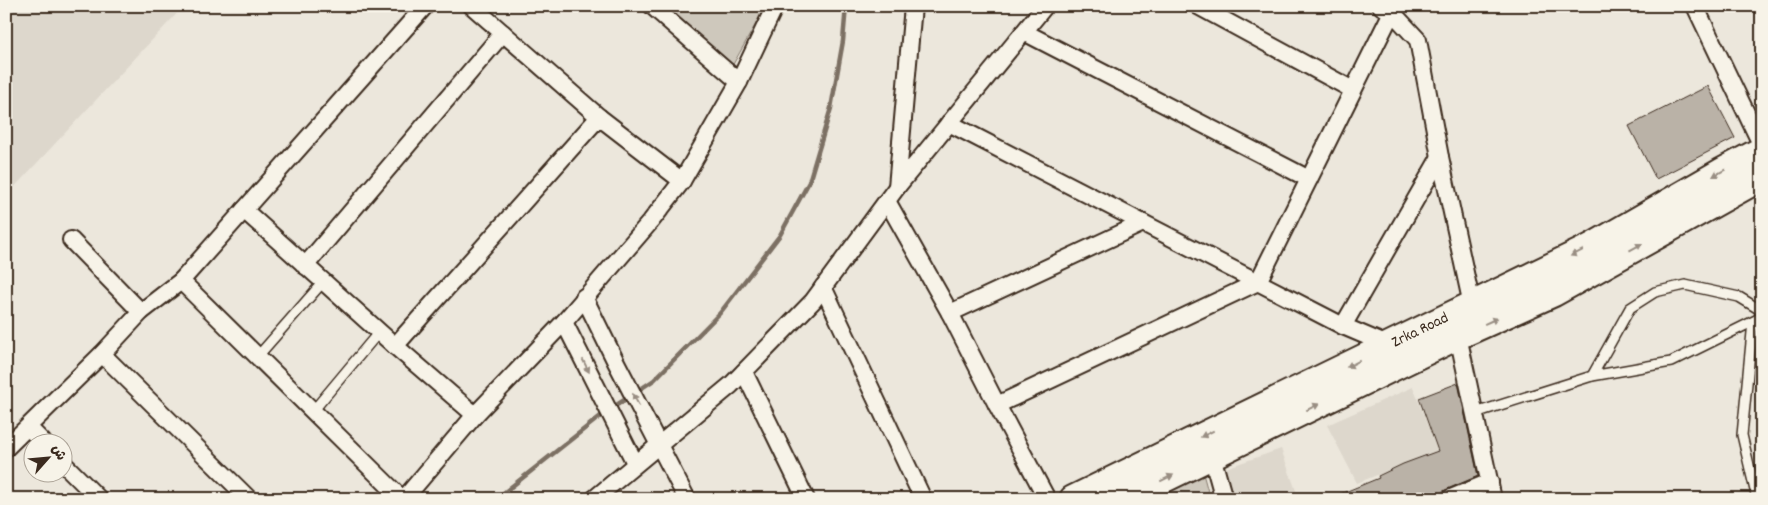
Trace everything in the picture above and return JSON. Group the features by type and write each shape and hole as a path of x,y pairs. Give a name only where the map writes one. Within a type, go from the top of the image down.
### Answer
{"main road":[{"name":"Zrka Road","path":"1073,499 1591,247 1720,172 1762,150"},
{"name":"Zrka Road","path":"1135,496 1212,456 1458,336 1554,293 1762,177"}],"street":[{"path":"6,448 102,354 141,312 181,281 425,6"},
{"path":"472,6 599,117 682,181"},
{"path":"181,281 403,499 475,415 564,322 651,221 682,181 739,82 775,6"},
{"path":"897,187 913,6"},
{"path":"594,499 731,385 813,301 897,187 1045,6"},
{"path":"1198,6 1353,90"},
{"path":"1695,6 1762,146"},
{"path":"997,405 1258,282 1353,90 1386,9 1418,40 1440,157 1472,305"},
{"path":"664,10 739,82"},
{"path":"1024,32 1309,179"},
{"path":"305,266 503,33"},
{"path":"395,346 599,117"},
{"path":"949,123 1343,326 1390,346"},
{"path":"1343,326 1440,157"},
{"path":"887,201 950,313 1047,499"},
{"path":"244,210 379,332 475,415"},
{"path":"950,313 1143,222"},
{"path":"71,240 141,312"},
{"path":"823,287 923,499"},
{"path":"584,297 687,499"},
{"path":"564,322 635,463"},
{"path":"1458,336 1493,499"},
{"path":"102,354 249,499"},
{"path":"744,372 806,499"},
{"path":"28,427 33,432"},
{"path":"1212,456 1224,499"},
{"path":"72,472 100,499"},
{"path":"1449,499 1490,482"}],"lane":[{"path":"258,356 323,282"},
{"path":"1592,376 1630,308 1655,292 1685,285 1739,297 1762,311"},
{"path":"1474,413 1592,376 1671,362 1762,317"},
{"path":"1753,322 1742,435 1757,499"},
{"path":"313,411 379,332"}],"shaded area":[{"path":"6,6 184,6 6,196"},
{"path":"683,6 766,6 731,68 675,16"},
{"path":"1413,387 1438,451 1357,483 1327,425"},
{"path":"1281,449 1299,499 1233,499 1223,469"},
{"path":"1202,470 1210,499 1155,499 1154,494"}],"building":[{"path":"1708,86 1735,138 1656,179 1629,126"},
{"path":"1458,383 1478,476 1445,490 1441,493 1439,499 1328,499 1379,478 1378,476 1403,464 1438,451 1419,398"}],"waterway":[{"path":"639,390 654,380 720,313 780,235 809,182 831,108 843,41 846,6"},
{"path":"615,406 626,399"},
{"path":"496,499 602,415"}]}
